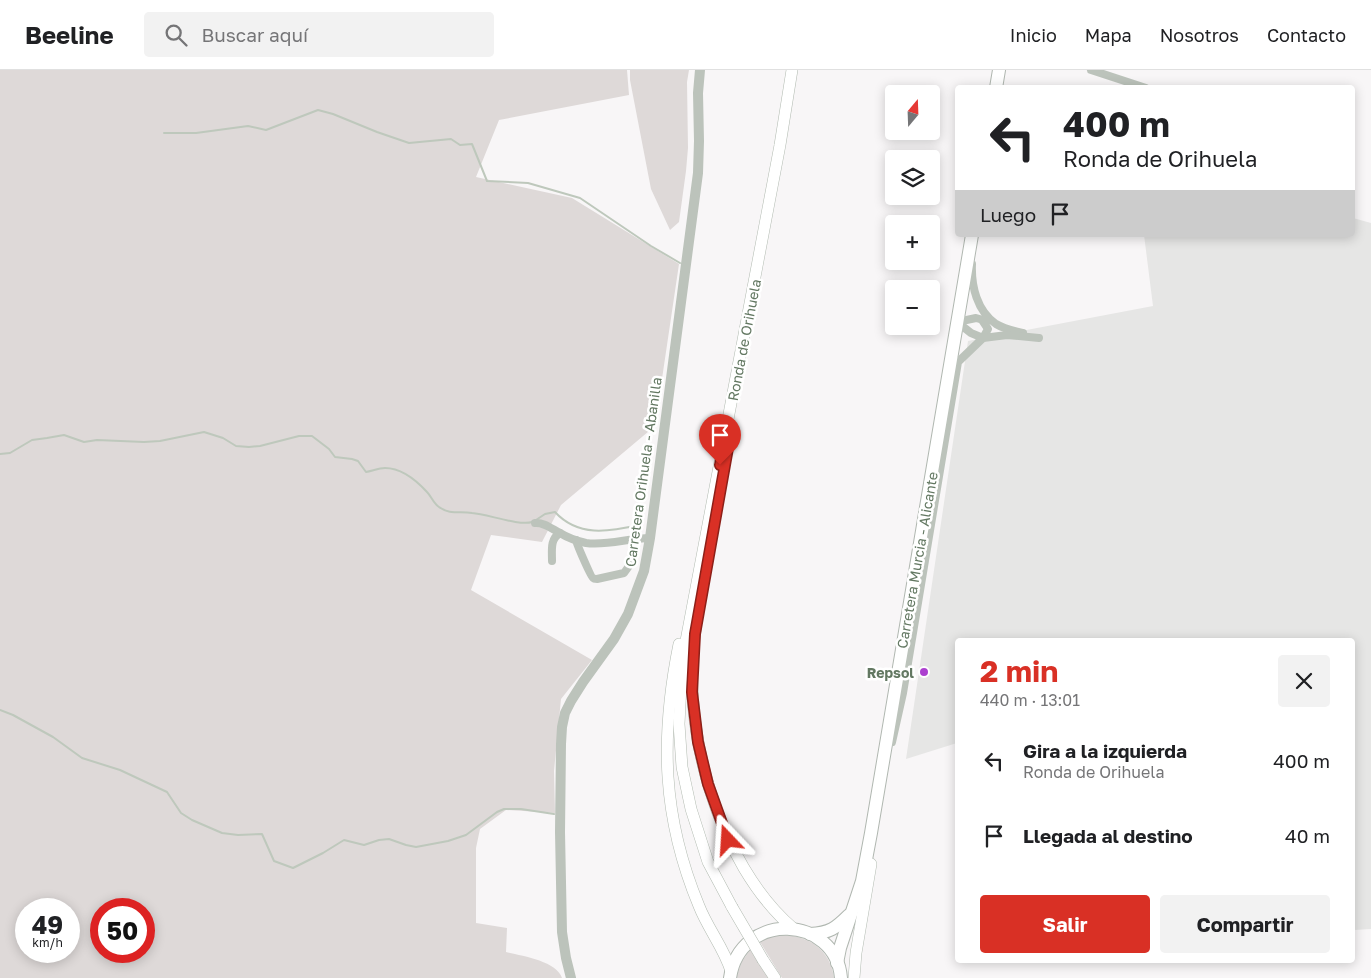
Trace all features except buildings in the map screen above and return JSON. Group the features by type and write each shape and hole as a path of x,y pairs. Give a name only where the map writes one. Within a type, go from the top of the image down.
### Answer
{"highway":[{"path":"997,85 999,71"},
{"name":"Carretera Murcia - Alicante","path":"837,963 862,881 873,836 972,237"},
{"path":"810,934 822,934 837,927 851,913"},
{"path":"730,974 736,958 744,946 766,931 780,928 794,929 819,939 837,963 841,978"}],"main road":[{"name":"Ronda de Orihuela","path":"775,978 732,907 708,862 691,809 682,767 679,724 685,646 778,155 792,70"},
{"path":"727,428 728,448 695,634 692,692 697,732 708,784 728,840 762,894 776,912 794,929"},
{"path":"709,522 700,539 674,671 667,736 667,763 670,806 685,868 699,908 727,958 730,974"},
{"path":"854,978 873,836"}],"street":[{"name":"Carretera Orihuela - Abanilla","path":"571,978 562,932 560,822 562,727 571,701 614,639 628,614 644,571 650,538 698,173 698,94 700,70"},
{"path":"1091,70 1137,85"},
{"path":"972,237 974,292 982,311 996,324"},
{"path":"976,318 1039,338 1007,335 983,338 971,333 957,322 976,318"},
{"path":"880,796 904,684 958,362 983,338 988,329 982,320"},
{"path":"535,524 544,524 576,540 594,543 650,538"},
{"path":"552,560 553,541 560,533"},
{"path":"576,540 591,576 597,579 624,573 629,566 636,539"}],"shaded area":[{"path":"0,70 627,70 629,95 499,120 476,177 572,198 679,264 655,426 561,505 542,542 491,535 471,590 592,660 561,699 554,771 555,813 506,810 480,829 476,848 476,923 507,928 506,952 546,963 559,972 562,978 0,978"},
{"path":"630,70 689,70 687,82 688,148 686,171 679,222 670,230 651,189 630,80"},
{"path":"1355,219 1371,223 1371,929 1355,930 1355,638 955,638 955,744 906,759 968,341 1153,306 1144,237 1355,237"},
{"path":"781,935 800,938 816,946 828,959 834,978 782,978 760,942 769,937"},
{"path":"751,949 769,978 736,978 742,961"}],"waterway":[{"path":"164,133 196,133 248,126 266,130 318,110 409,143 451,139 460,145 472,144 487,181 528,183 580,198 651,246 680,263"},
{"path":"0,454 10,453 32,440 64,435 84,442 97,440 144,442 160,441 204,432 223,438 236,446 249,447 299,436 312,436 329,449 335,457 358,461 366,472 380,468 403,472 418,483 436,504 443,509 451,512 468,512 511,521 532,522"},
{"path":"536,520 545,514 555,512 573,526 594,531 639,525"},
{"path":"0,710 53,737 82,758 120,770 167,792 181,813 192,820 222,833 238,835 262,834 274,861 293,868 344,840 364,845 389,839 416,847 448,841 466,835 504,809 521,809 554,814"}],"place":[{"name":"Repsol","path":"924,672"}],"route":[{"path":"720,465 727,428 728,448 695,634 692,692 698,742 708,784 728,840"}]}
